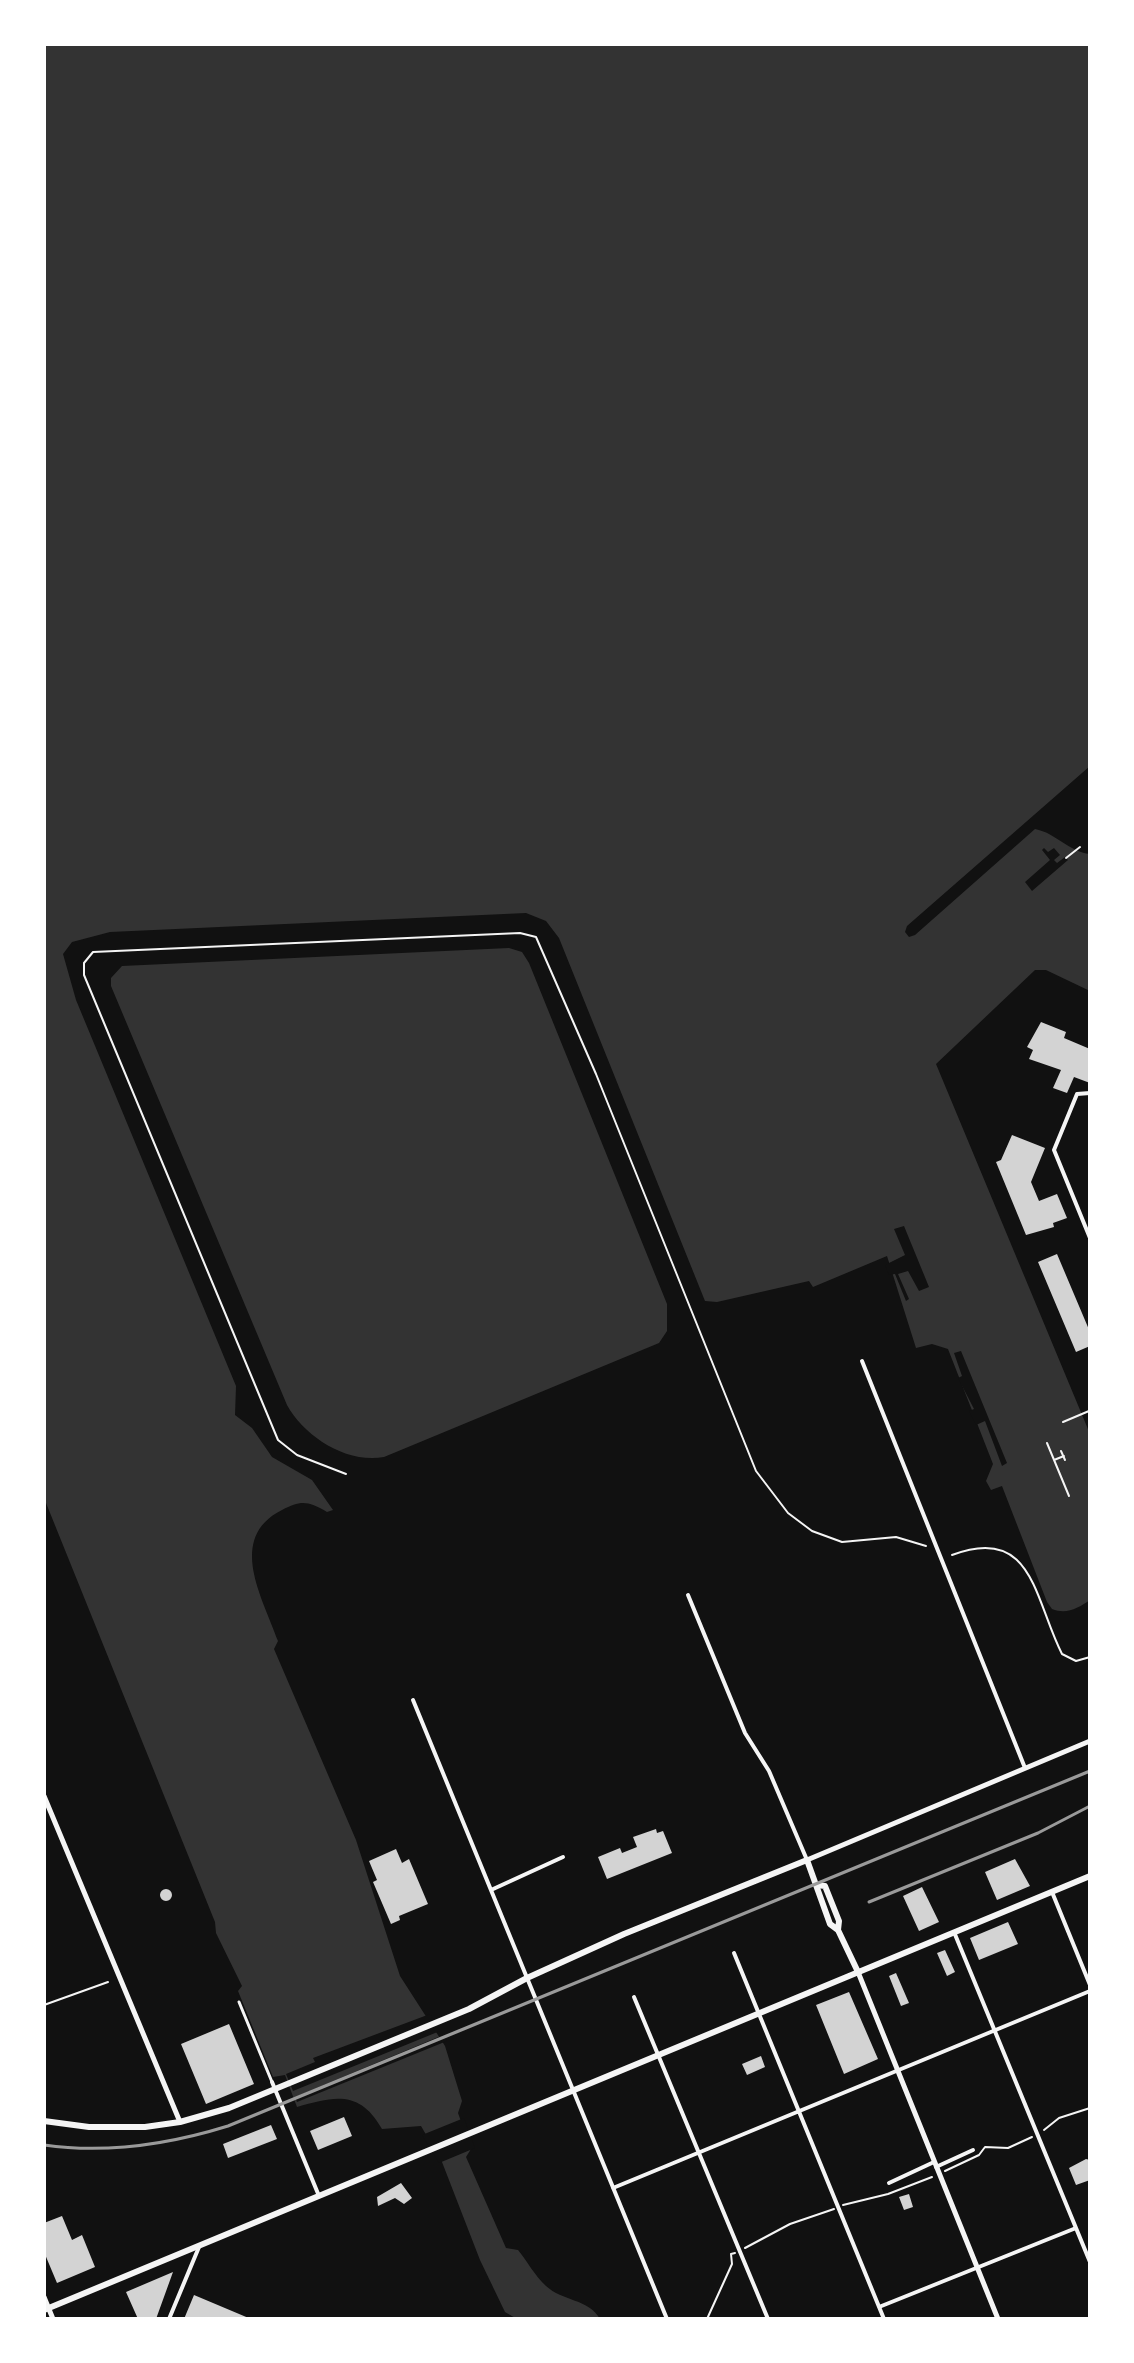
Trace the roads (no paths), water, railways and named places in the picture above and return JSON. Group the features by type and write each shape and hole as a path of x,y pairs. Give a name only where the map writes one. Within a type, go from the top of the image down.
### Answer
{"main road":[{"path":"44,2121 89,2127 166,2124 276,2091 455,2015 527,1978 807,1860 817,1885 825,1886 839,1921 838,1930 858,1972"},
{"path":"46,2309 1090,1876"}],"street":[{"path":"1090,1093 1077,1094 1054,1150 1090,1238"},
{"path":"862,1361 1025,1768"},
{"path":"688,1595 745,1733 769,1771 807,1860 1090,1741"},
{"path":"413,1700 667,2319"},
{"path":"44,1796 180,2122"},
{"path":"491,1890 563,1857"},
{"path":"613,2188 1090,1988 1052,1892"},
{"path":"954,1932 1090,2262"},
{"path":"734,1953 884,2319"},
{"path":"858,1972 998,2319"},
{"path":"634,1997 768,2319"},
{"path":"239,2002 319,2196"},
{"path":"889,2183 973,2150"},
{"path":"879,2307 1076,2228"},
{"path":"169,2319 200,2245"},
{"path":"44,2297 46,2309 53,2319"}],"railway":[{"path":"44,2145 67,2148 137,2146 228,2126 1090,1771"},
{"path":"869,1902 1038,1833 1090,1806"}]}
